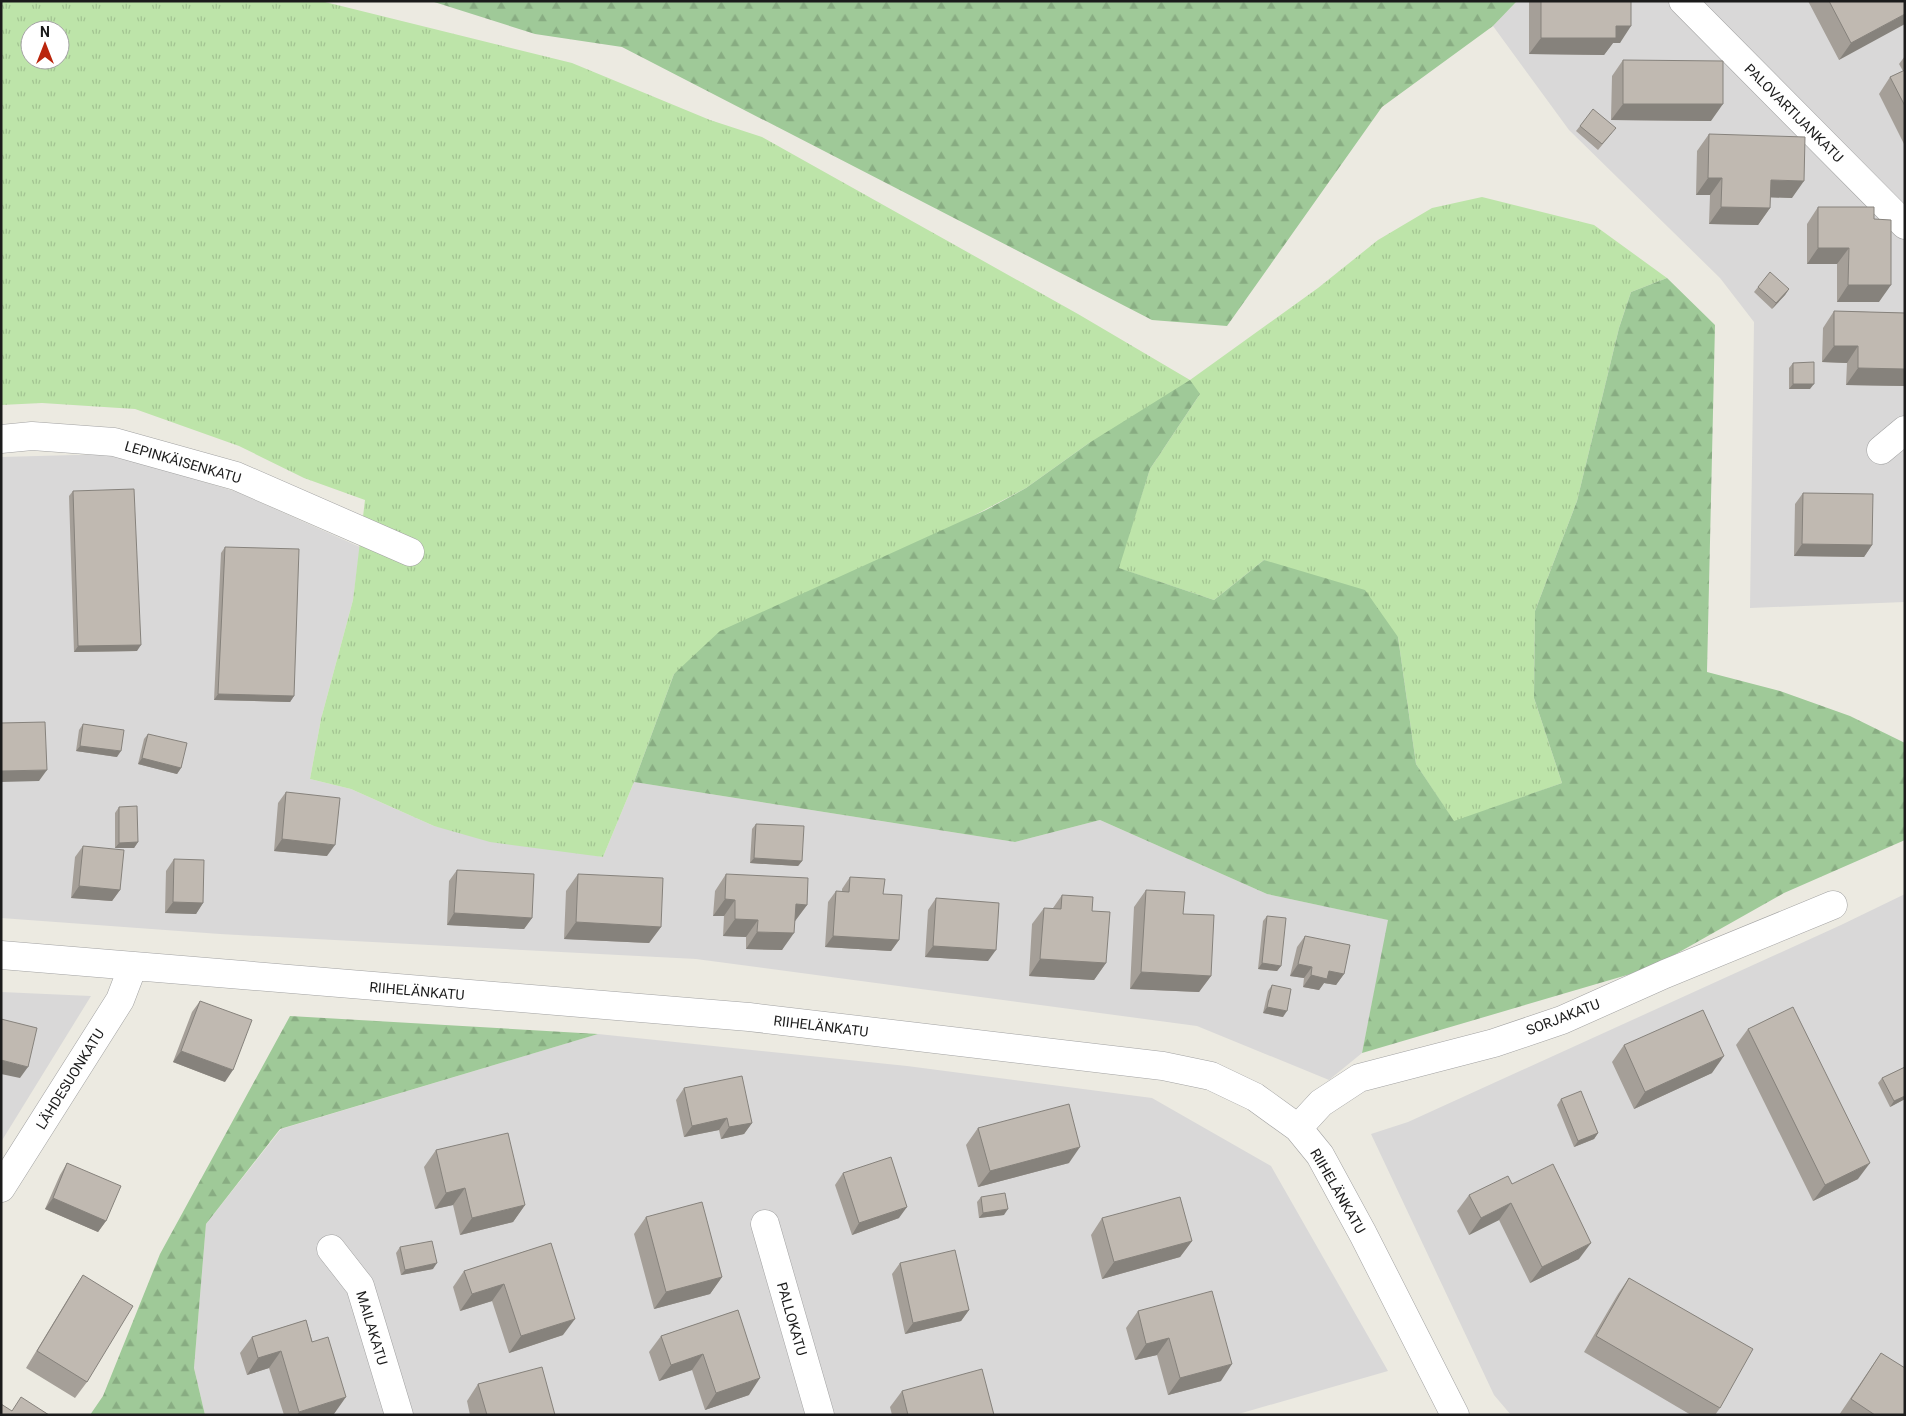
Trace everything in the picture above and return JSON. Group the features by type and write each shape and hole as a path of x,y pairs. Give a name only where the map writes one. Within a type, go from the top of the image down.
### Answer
{"street":[{"name":"PALOVARTIJANKATU","path":"1682,1 1905,225"},
{"path":"1881,450 1905,430"},
{"name":"LEPINKÄISENKATU","path":"1,439 32,436 114,442 236,476 410,552"},
{"name":"SORJAKATU","path":"1298,1128 1321,1103 1358,1078 1494,1043 1562,1020 1665,974 1833,905"},
{"name":"RIIHELÄNKATU","path":"1,955 749,1017 1163,1066 1210,1076 1255,1097 1298,1128 1320,1155 1363,1234 1455,1415"},
{"name":"LÄHDESUONKATU","path":"1,1188 120,1000 133,966"},
{"name":"PALLOKATU","path":"765,1224 820,1415"},
{"name":"MAILAKATU","path":"331,1249 360,1286 399,1415"}],"shaded area":[{"path":"1517,1 1905,1 1905,602 1750,608 1754,322 1720,278 1569,130 1493,26"},
{"path":"112,454 237,492 360,547 353,600 321,719 310,779 351,789 434,826 603,857 634,782 1015,842 1100,820 1267,894 1389,920 1362,1053 1329,1080 1197,1026 696,959 220,934 1,918 1,457"},
{"path":"1905,894 1905,1415 1511,1415 1494,1395 1371,1134 1408,1122"},
{"path":"1,992 91,996 1,1142"},
{"path":"598,1034 907,1066 1152,1098 1271,1166 1388,1371 1235,1415 205,1415 194,1368 206,1224 281,1129"}],"green space":[{"path":"1,1 321,1 572,63 710,120 762,137 1078,314 1190,380 1318,288 1378,240 1432,208 1482,197 1594,225 1667,278 1631,292 1619,328 1577,501 1535,611 1534,698 1562,783 1454,822 1416,764 1398,637 1264,560 1214,600 1118,568 1150,469 1200,394 1089,443 1026,488 674,674 634,782 603,857 490,842 434,826 351,789 310,779 321,719 353,600 365,500 304,478 239,446 135,409 42,403 1,405"},
{"path":"431,1 1517,1 1493,26 1382,107 1227,326 1152,320 622,47 535,34"},
{"path":"1667,278 1715,325 1707,672 1780,691 1850,716 1905,743 1905,840 1784,893 1651,968 1362,1053 1388,920 1267,894 1100,820 1015,842 634,782 674,674 720,631 986,510 1026,488 1089,443 1190,380 1200,394 1150,469 1119,568 1214,600 1264,560 1365,590 1398,637 1416,764 1454,821 1562,783 1534,698 1535,611 1577,501 1619,328 1631,292"},
{"path":"290,1016 598,1034 280,1129 206,1224 194,1368 205,1415 90,1415 103,1396 160,1254"}],"building":[{"path":"1541,1 1631,1 1631,26 1616,26 1616,38 1541,38"},
{"path":"1829,1 1905,1 1905,14 1851,43"},
{"path":"1623,60 1723,61 1723,104 1623,104"},
{"path":"1905,70 1905,106 1890,77"},
{"path":"1593,109 1616,128 1602,144 1580,126"},
{"path":"1709,134 1805,137 1804,181 1771,180 1770,208 1721,207 1722,178 1708,178"},
{"path":"1818,207 1874,207 1874,219 1891,220 1891,285 1848,285 1849,248 1818,248"},
{"path":"1770,272 1789,289 1776,303 1758,287"},
{"path":"1834,311 1905,313 1905,369 1858,368 1858,346 1834,346"},
{"path":"1814,362 1814,384 1793,384 1793,363"},
{"path":"134,489 141,645 78,646 73,491"},
{"path":"1803,493 1873,494 1872,545 1802,544"},
{"path":"225,547 299,549 294,696 218,694"},
{"path":"45,722 47,770 1,771 1,723"},
{"path":"83,724 124,730 121,751 80,746"},
{"path":"148,734 187,743 181,768 142,758"},
{"path":"286,792 340,798 335,845 282,839"},
{"path":"137,806 138,842 119,843 119,807"},
{"path":"756,824 804,826 802,861 754,858"},
{"path":"83,846 124,850 120,890 79,886"},
{"path":"174,859 204,860 203,903 173,902"},
{"path":"457,870 534,874 532,918 454,913"},
{"path":"578,874 663,878 661,927 576,922"},
{"path":"726,874 808,878 807,905 796,904 794,933 757,932 758,920 735,919 735,900 725,899"},
{"path":"850,877 885,879 883,894 902,895 899,940 833,936 836,891 849,892"},
{"path":"1146,890 1185,892 1183,914 1214,915 1211,976 1141,972"},
{"path":"1062,895 1093,897 1092,911 1110,912 1106,963 1040,959 1044,908 1061,909"},
{"path":"936,898 999,903 996,950 933,946"},
{"path":"1267,916 1286,918 1281,966 1262,963"},
{"path":"1305,936 1350,945 1344,974 1329,971 1327,979 1311,975 1312,967 1298,964"},
{"path":"1272,985 1291,989 1287,1011 1267,1007"},
{"path":"200,1001 252,1020 233,1070 181,1051"},
{"path":"1793,1007 1870,1163 1825,1185 1748,1029"},
{"path":"1703,1010 1724,1056 1645,1092 1624,1045"},
{"path":"1,1019 37,1028 28,1067 1,1060"},
{"path":"1905,1067 1905,1096 1894,1101 1882,1078"},
{"path":"742,1076 752,1123 729,1127 727,1118 692,1126 684,1088"},
{"path":"1581,1091 1598,1133 1578,1141 1561,1099"},
{"path":"1069,1104 1080,1147 990,1171 978,1128"},
{"path":"508,1133 525,1205 472,1218 465,1188 446,1193 436,1150"},
{"path":"891,1157 907,1207 859,1223 843,1173"},
{"path":"67,1163 121,1186 106,1221 53,1198"},
{"path":"1553,1164 1591,1243 1542,1267 1511,1203 1481,1218 1469,1195 1508,1176 1512,1184"},
{"path":"1005,1193 1008,1209 983,1213 981,1197"},
{"path":"1180,1197 1192,1241 1114,1262 1102,1218"},
{"path":"702,1202 722,1277 666,1292 646,1217"},
{"path":"432,1241 437,1263 405,1270 400,1247"},
{"path":"551,1243 575,1319 521,1336 504,1284 472,1294 464,1271"},
{"path":"955,1250 969,1310 913,1323 900,1263"},
{"path":"83,1275 133,1306 87,1382 37,1351"},
{"path":"1629,1278 1753,1349 1720,1408 1596,1336"},
{"path":"1212,1291 1232,1364 1180,1378 1169,1338 1146,1344 1138,1311"},
{"path":"738,1310 760,1378 716,1393 703,1354 671,1365 661,1336"},
{"path":"306,1320 312,1342 328,1337 346,1397 299,1412 281,1351 258,1358 252,1337"},
{"path":"1881,1353 1905,1368 1905,1415 1875,1415 1851,1399"},
{"path":"542,1367 555,1415 487,1415 478,1384"},
{"path":"982,1369 994,1415 908,1415 902,1391"},
{"path":"21,1397 49,1415 1,1415 1,1404 12,1411"}]}
